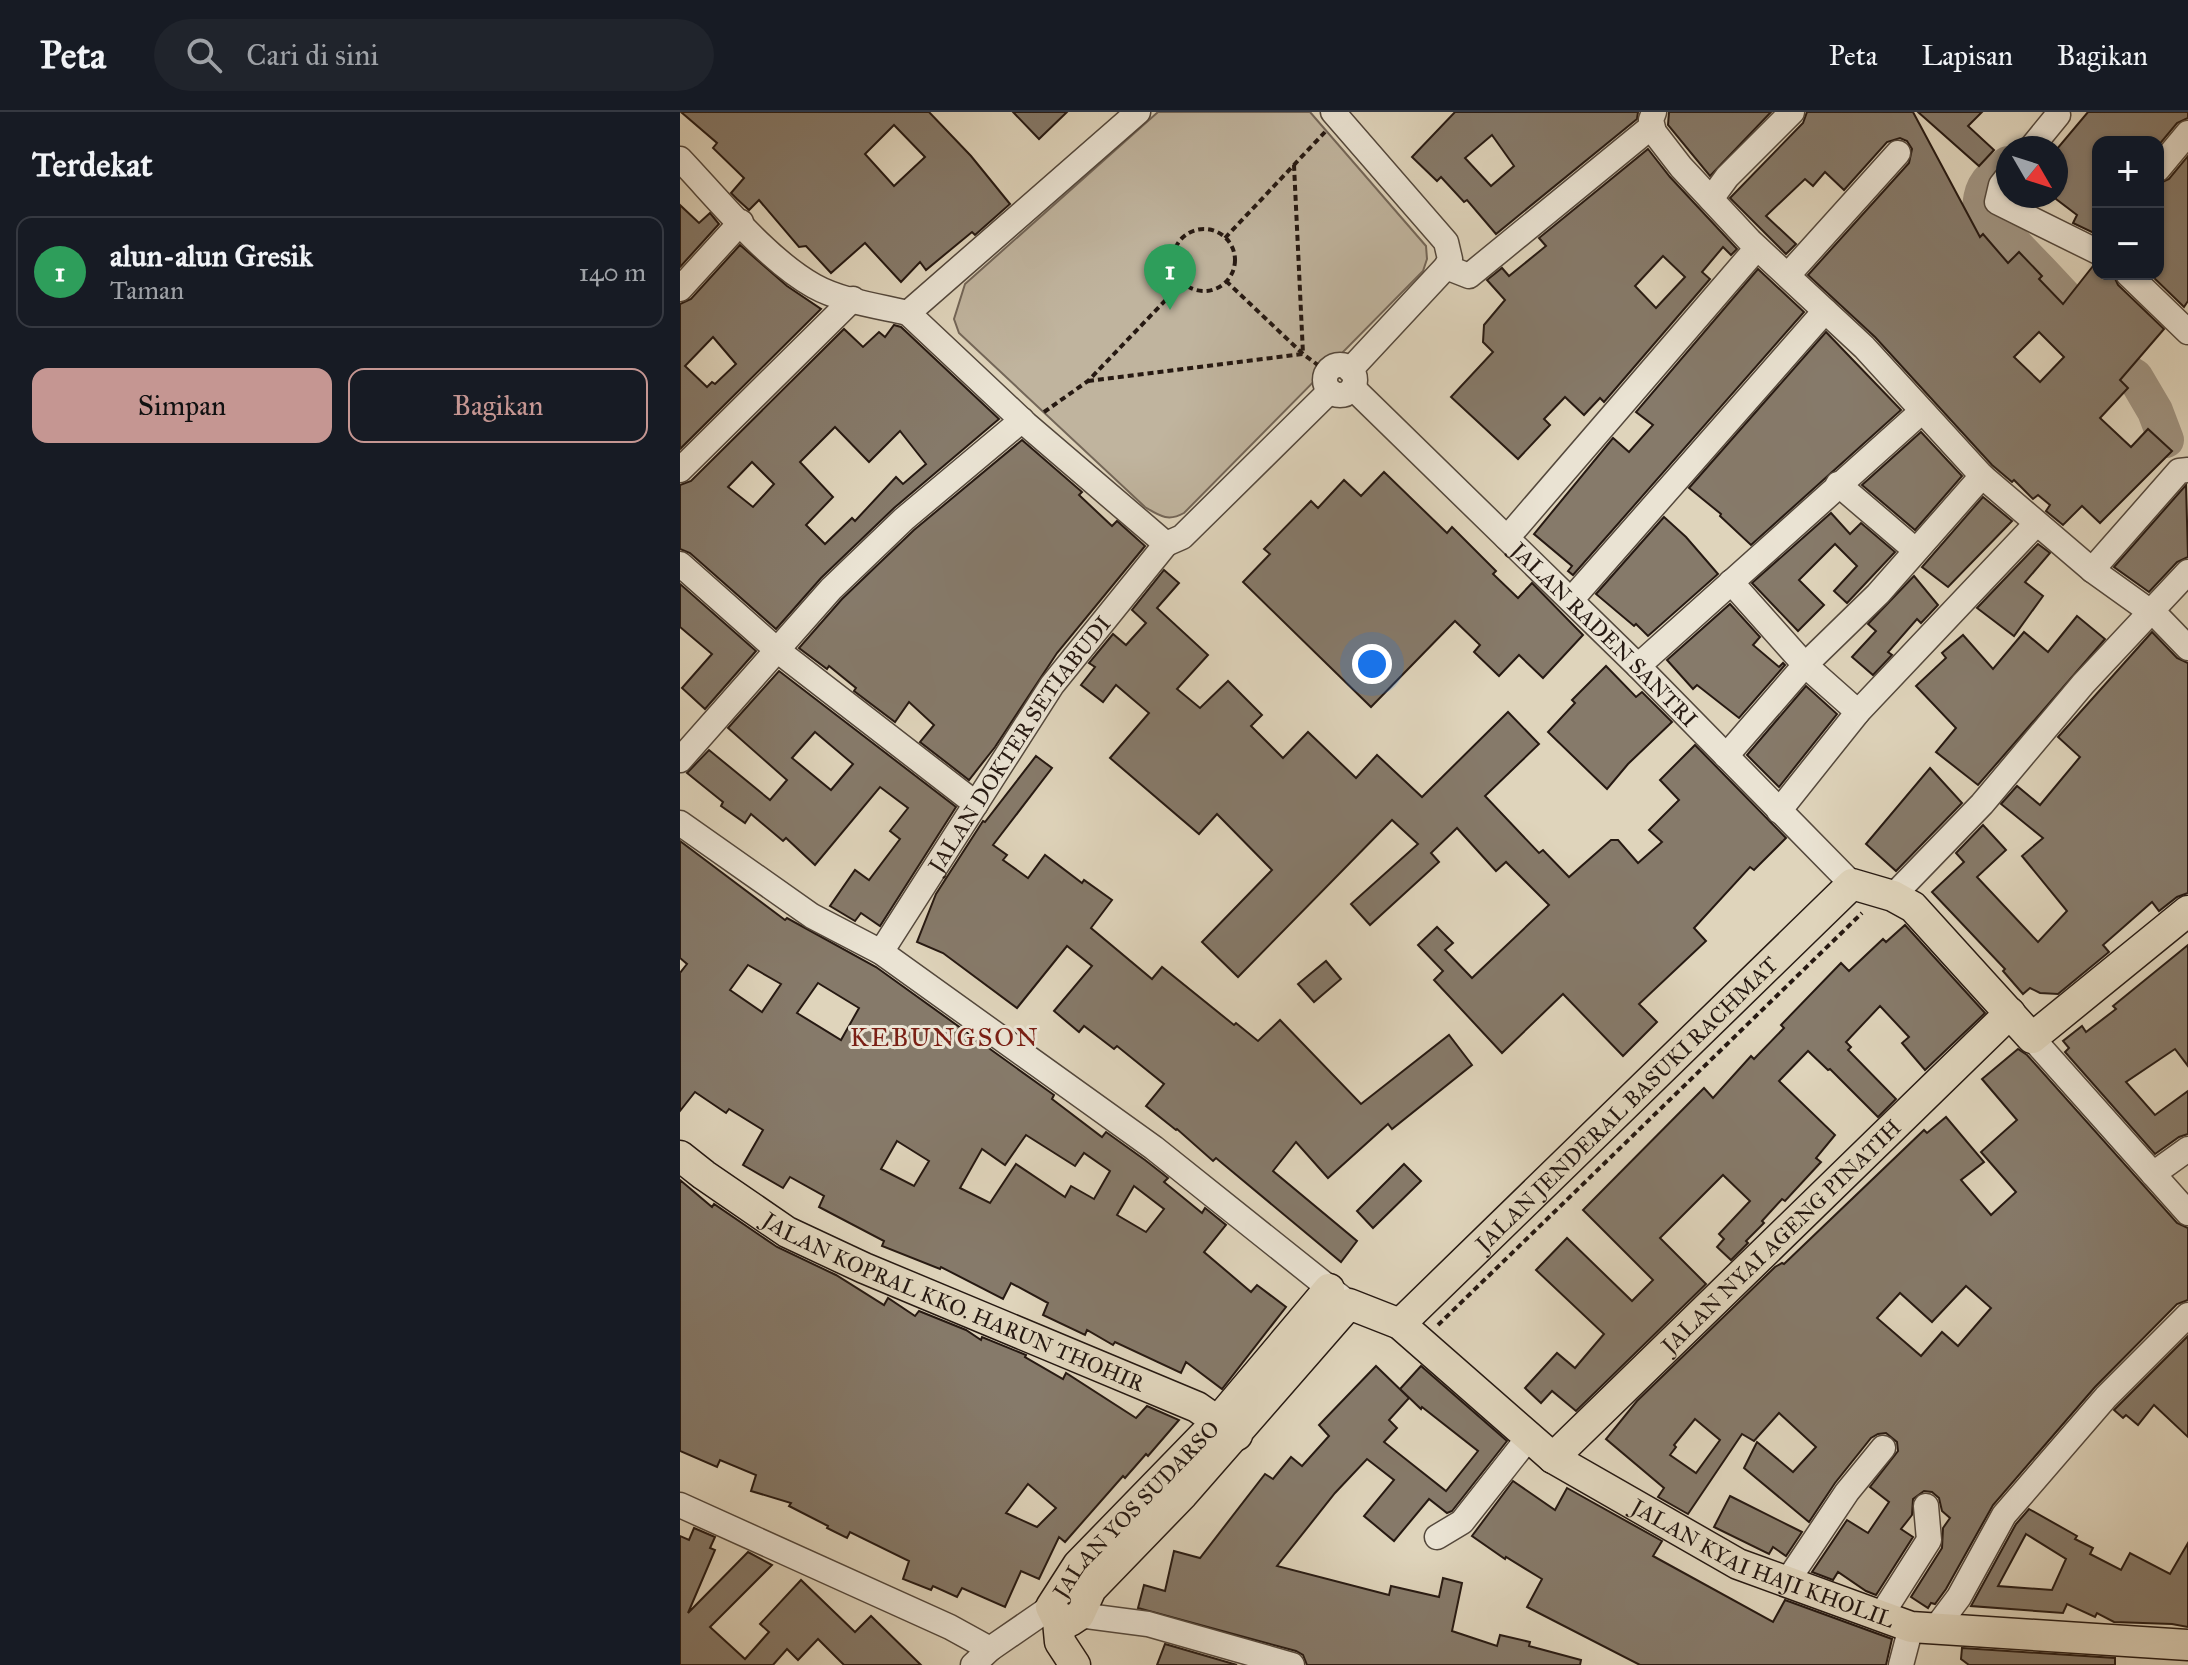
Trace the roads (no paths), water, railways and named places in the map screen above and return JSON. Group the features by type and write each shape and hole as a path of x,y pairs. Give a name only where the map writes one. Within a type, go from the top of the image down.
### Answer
{"main road":[{"path":"1852,884 1913,907 2032,1038 2188,911"},
{"name":"JALAN JENDERAL BASUKI RACHMAT","path":"1411,1333 1852,884"},
{"name":"JALAN NYAI AGENG PINATIH","path":"1553,1458 2010,1013"},
{"name":"JALAN KOPRAL KKO. HARUN THOHIR","path":"680,1156 787,1232 864,1268 1197,1407 1227,1428"},
{"name":"JALAN KYAI HAJI KHOLIL","path":"1339,1296 1411,1333 1553,1458 1738,1564 1880,1617 1923,1628 2188,1645"},
{"name":"JALAN YOS SUDARSO","path":"1062,1614 1091,1589 1183,1494 1227,1428 1339,1296"},
{"path":"1062,1614 1060,1642 1075,1665"}],"street":[{"path":"908,313 1138,112"},
{"path":"1711,199 1727,177 1792,112"},
{"path":"2041,136 2058,115 2057,112"},
{"path":"1336,115 1446,242 1450,259 1446,267 1469,276 1653,119 1681,167 1757,248 1864,347 1982,476 2092,570 2149,611 2188,648"},
{"path":"2164,162 2188,133"},
{"path":"1788,275 1898,153"},
{"path":"680,159 771,253 814,286 908,313 1024,422 1166,544"},
{"path":"2009,208 2092,249"},
{"path":"680,289 741,222"},
{"path":"1507,538 1757,248"},
{"name":"JALAN DOKTER SETIABUDI","path":"881,952 1052,685 1166,544 1182,537 1340,380 1446,267"},
{"path":"2134,280 2188,332"},
{"path":"680,470 853,299"},
{"path":"1571,600 1825,311"},
{"name":"JALAN RADEN SANTRI","path":"1340,380 1571,600 1852,884"},
{"path":"1638,666 1921,412"},
{"path":"680,760 831,589 904,519 1024,422"},
{"path":"2092,570 2179,471 2188,470"},
{"path":"1726,756 1805,665 1878,594 1914,549 1982,476"},
{"path":"1838,484 1914,549"},
{"path":"1779,811 1858,712 2036,524"},
{"path":"680,564 777,650 976,804"},
{"path":"1887,895 1982,804 2083,684 2188,572"},
{"path":"1731,582 1805,665 1858,712"},
{"path":"680,823 812,916 881,952 1154,1148 1339,1296"},
{"path":"2032,1038 2188,1213"},
{"path":"2153,1174 2188,1149"},
{"path":"1901,1665 1923,1628 1959,1597 2004,1515 2106,1397 2188,1315"},
{"path":"1437,1537 1462,1522 1529,1437"},
{"path":"1786,1583 1847,1492 1883,1448"},
{"path":"680,1505 950,1627 982,1657 1062,1614 1148,1624 1292,1665"},
{"path":"1880,1617 1929,1540 1926,1506"}],"waterway":[{"path":"1996,173 1985,187 1980,218 2017,247 2087,321 2093,334 2119,367 2135,377 2155,411 2166,440"}],"place":[{"name":"alun-alun Gresik","path":"1170,310"}],"district":[{"name":"KEBUNGSON","path":"945,1037"}]}
